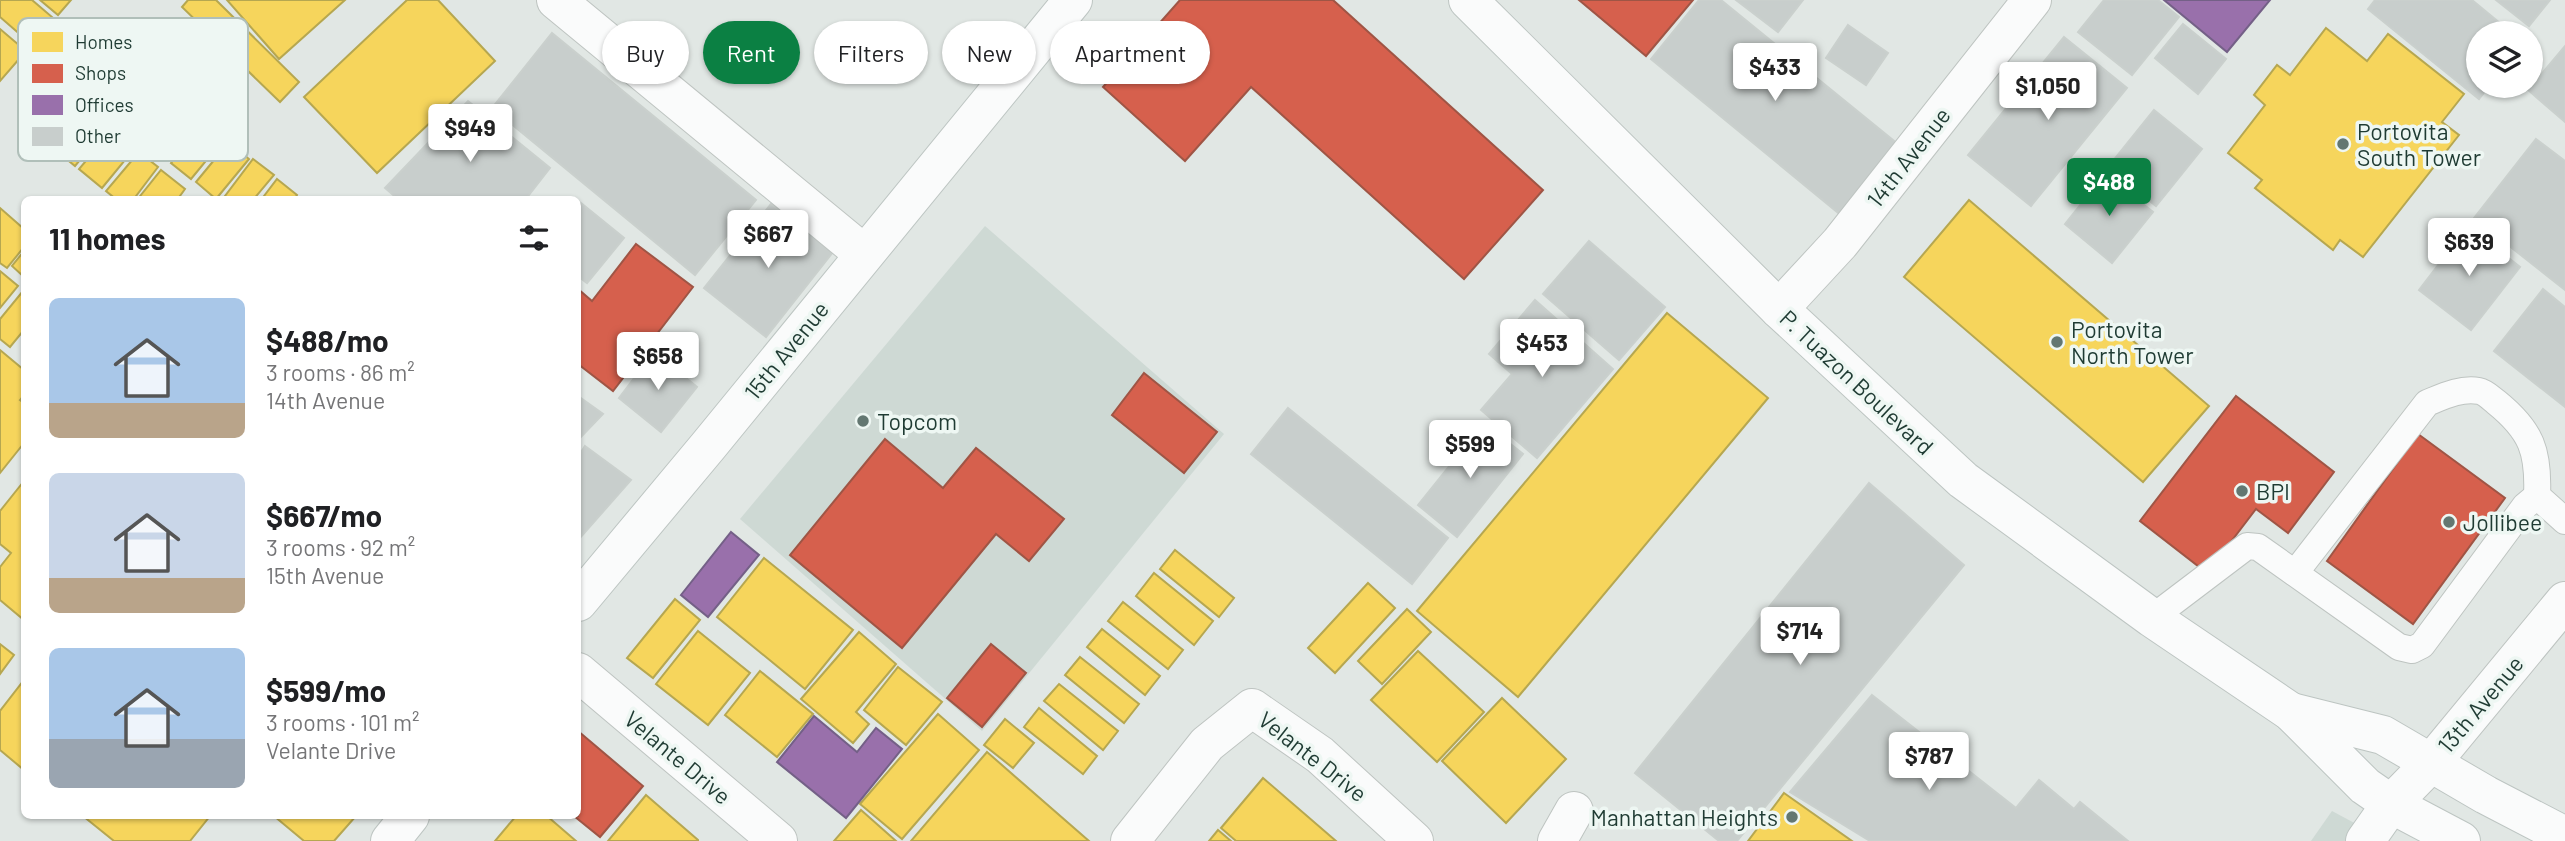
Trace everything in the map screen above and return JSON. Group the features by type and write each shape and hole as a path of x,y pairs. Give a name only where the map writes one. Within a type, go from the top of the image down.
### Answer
{"main road":[{"path":"556,0 864,254"},
{"name":"15th Avenue","path":"581,598 1073,0"},
{"name":"P. Tuazon Boulevard","path":"1468,0 1779,309 1963,480 2152,618 2291,712 2365,786 2391,804 2459,841"},
{"name":"14th Avenue","path":"1779,309 1840,243 2032,0"},
{"name":"13th Avenue","path":"2365,841 2391,804 2432,762 2565,601"},
{"name":"Velante Drive","path":"581,675 778,841"},
{"name":"Velante Drive","path":"1130,841 1207,744 1252,708 1320,755 1415,841"},
{"name":"P. Tuazon Boulevard","path":"2291,712 2383,735 2486,795 2565,836"},
{"path":"2459,841 2486,795"},
{"path":"390,841 408,819"}],"lane":[{"path":"2152,618 2247,546 2258,547 2399,647 2412,650 2422,645 2525,506 2537,496 2538,470 2534,444 2510,413 2482,391 2456,391 2427,404 2295,573"},
{"path":"2537,496 2565,521"}],"shaded area":[{"path":"985,226 1224,434 982,731 740,519"},
{"path":"2332,811 2388,841 2311,841"}],"building: Homes":[{"path":"0,0 32,0 52,17 18,18 18,33 0,17"},
{"path":"40,0 71,0 58,15"},
{"path":"188,0 216,0 234,18 193,18 182,7"},
{"path":"227,0 345,0 279,59 248,24 248,18 243,18"},
{"path":"407,0 438,0 495,61 377,173 304,97"},
{"name":"Portovita South Tower","path":"2326,28 2367,61 2388,34 2464,94 2442,122 2459,135 2363,257 2340,240 2333,250 2255,188 2262,180 2228,153 2265,105 2254,95 2277,65 2290,75"},
{"path":"0,29 18,44 18,60 0,81"},
{"path":"248,32 299,82 280,102 248,71"},
{"path":"253,159 274,175 256,196 225,196"},
{"path":"86,161 124,161 102,188 79,169"},
{"path":"131,161 150,161 158,167 136,196 112,196 106,191"},
{"path":"173,161 206,161 191,179 171,163"},
{"path":"213,161 247,161 218,196 212,196 196,182"},
{"path":"161,170 185,189 180,196 140,196"},
{"path":"277,179 297,195 296,196 264,196"},
{"name":"Portovita North Tower","path":"1969,200 2209,406 2143,482 1904,277"},
{"path":"0,208 21,226 21,251 7,268 0,263"},
{"path":"21,255 21,274 12,266"},
{"path":"0,271 18,286 0,308"},
{"path":"21,293 21,334 10,347 0,339 0,319"},
{"path":"1667,313 1768,398 1518,697 1417,611"},
{"path":"0,350 21,368 21,447 0,473"},
{"path":"21,485 21,618 0,600 0,567 11,553 0,544 0,511"},
{"path":"1175,550 1234,598 1219,617 1160,569"},
{"path":"764,558 853,630 805,689 717,617"},
{"path":"1154,573 1213,621 1194,645 1136,596"},
{"path":"1368,583 1395,608 1335,673 1308,648"},
{"path":"675,599 700,620 653,678 627,658"},
{"path":"1123,602 1183,650 1168,669 1108,621"},
{"path":"1407,609 1431,632 1382,684 1358,661"},
{"path":"1102,629 1160,676 1145,695 1087,647"},
{"path":"698,631 750,673 708,725 656,684"},
{"path":"859,632 896,664 856,712 869,724 853,743 801,699"},
{"path":"0,644 14,655 0,674"},
{"path":"1418,651 1484,712 1437,762 1371,700"},
{"path":"1080,657 1139,704 1124,723 1065,675"},
{"path":"898,667 942,702 906,745 864,710"},
{"path":"760,671 813,714 777,757 725,715"},
{"path":"21,684 21,768 0,750 0,711"},
{"path":"1059,684 1118,731 1103,750 1044,701"},
{"path":"1502,698 1566,759 1506,823 1442,761"},
{"path":"1039,708 1097,756 1083,774 1024,727"},
{"path":"938,714 979,750 902,839 860,804"},
{"path":"1005,719 1034,743 1013,768 984,745"},
{"path":"987,752 1089,841 911,841"},
{"path":"1263,778 1336,841 1236,841 1221,828"},
{"name":"Manhattan Heights","path":"1784,793 1852,841 1748,841"},
{"path":"646,795 698,840 698,841 608,841"},
{"path":"861,810 896,841 834,841"},
{"path":"87,819 208,819 190,841 114,841"},
{"path":"278,819 353,819 334,841 304,841"},
{"path":"513,819 550,819 576,841 495,841"},
{"path":"1218,830 1231,841 1209,841"}],"building: Shops":[{"path":"1180,0 1333,0 1543,190 1464,279 1251,87 1185,161 1103,87 1106,84 1210,84 1210,21 1161,21"},
{"path":"1579,0 1693,0 1646,56"},
{"path":"636,244 693,287 613,391 581,366 581,292 592,301"},
{"path":"1144,373 1217,432 1184,473 1112,415"},
{"name":"BPI","path":"2236,396 2334,472 2288,533 2256,509 2207,573 2140,521"},
{"path":"2418,434 2505,498 2413,624 2327,561"},
{"path":"885,439 943,488 976,448 1064,519 1029,561 996,534 902,648 790,555"},
{"path":"991,644 1026,673 982,727 947,698"},
{"path":"581,734 643,786 600,837 578,819 581,819"}],"building: Offices":[{"path":"2164,0 2270,0 2227,52"},
{"path":"731,532 759,555 708,617 681,595"},
{"path":"814,716 857,752 876,728 902,749 846,818 777,762"}],"building: Other":[{"path":"1699,0 1721,0 1899,145 1842,216 1651,59"},
{"path":"1736,0 1803,0 1778,32"},
{"path":"2104,0 2158,0 2179,17 2132,75 2078,32"},
{"path":"2375,0 2472,0 2497,21 2466,21 2466,88 2368,9"},
{"path":"2496,0 2550,0 2533,21 2523,21"},
{"path":"2183,24 2226,59 2198,94 2155,58"},
{"path":"1848,25 1888,53 1866,85 1826,58"},
{"path":"552,33 602,74 602,84 614,84 756,200 695,275 492,108"},
{"path":"2064,37 2127,88 2031,206 1968,155"},
{"path":"2565,46 2565,122 2537,98 2543,98 2543,72"},
{"path":"468,101 550,168 528,196 394,196 385,188"},
{"path":"2154,110 2202,149 2156,206 2108,167"},
{"path":"2536,139 2565,161 2565,290 2474,218"},
{"path":"2105,174 2153,212 2112,263 2065,224"},
{"path":"581,203 624,238 587,283 581,278"},
{"path":"771,204 833,252 766,337 704,288"},
{"path":"2468,226 2520,267 2471,330 2419,290"},
{"path":"1589,241 1665,307 1619,360 1543,294"},
{"path":"2543,289 2565,307 2565,407 2494,351"},
{"path":"1535,300 1613,369 1537,458 1481,410 1512,374 1489,354"},
{"path":"654,352 697,387 661,432 619,398"},
{"path":"581,398 603,414 581,437"},
{"path":"1288,408 1448,538 1412,584 1251,454"},
{"path":"1484,423 1523,454 1457,537 1418,505"},
{"path":"585,446 631,480 581,537 581,452"},
{"path":"1869,483 1964,565 1737,841 1719,841 1635,773"},
{"path":"1872,695 2016,808 2039,780 2074,809 2080,802 2128,841 1870,841 1790,792"}],"place":[{"name":"Portovita South Tower","path":"2343,144"},
{"name":"Portovita North Tower","path":"2057,342"},
{"name":"Topcom","path":"863,421"},
{"name":"BPI","path":"2242,491"},
{"name":"Jollibee","path":"2449,522"},
{"name":"Manhattan Heights","path":"1792,817"}]}
